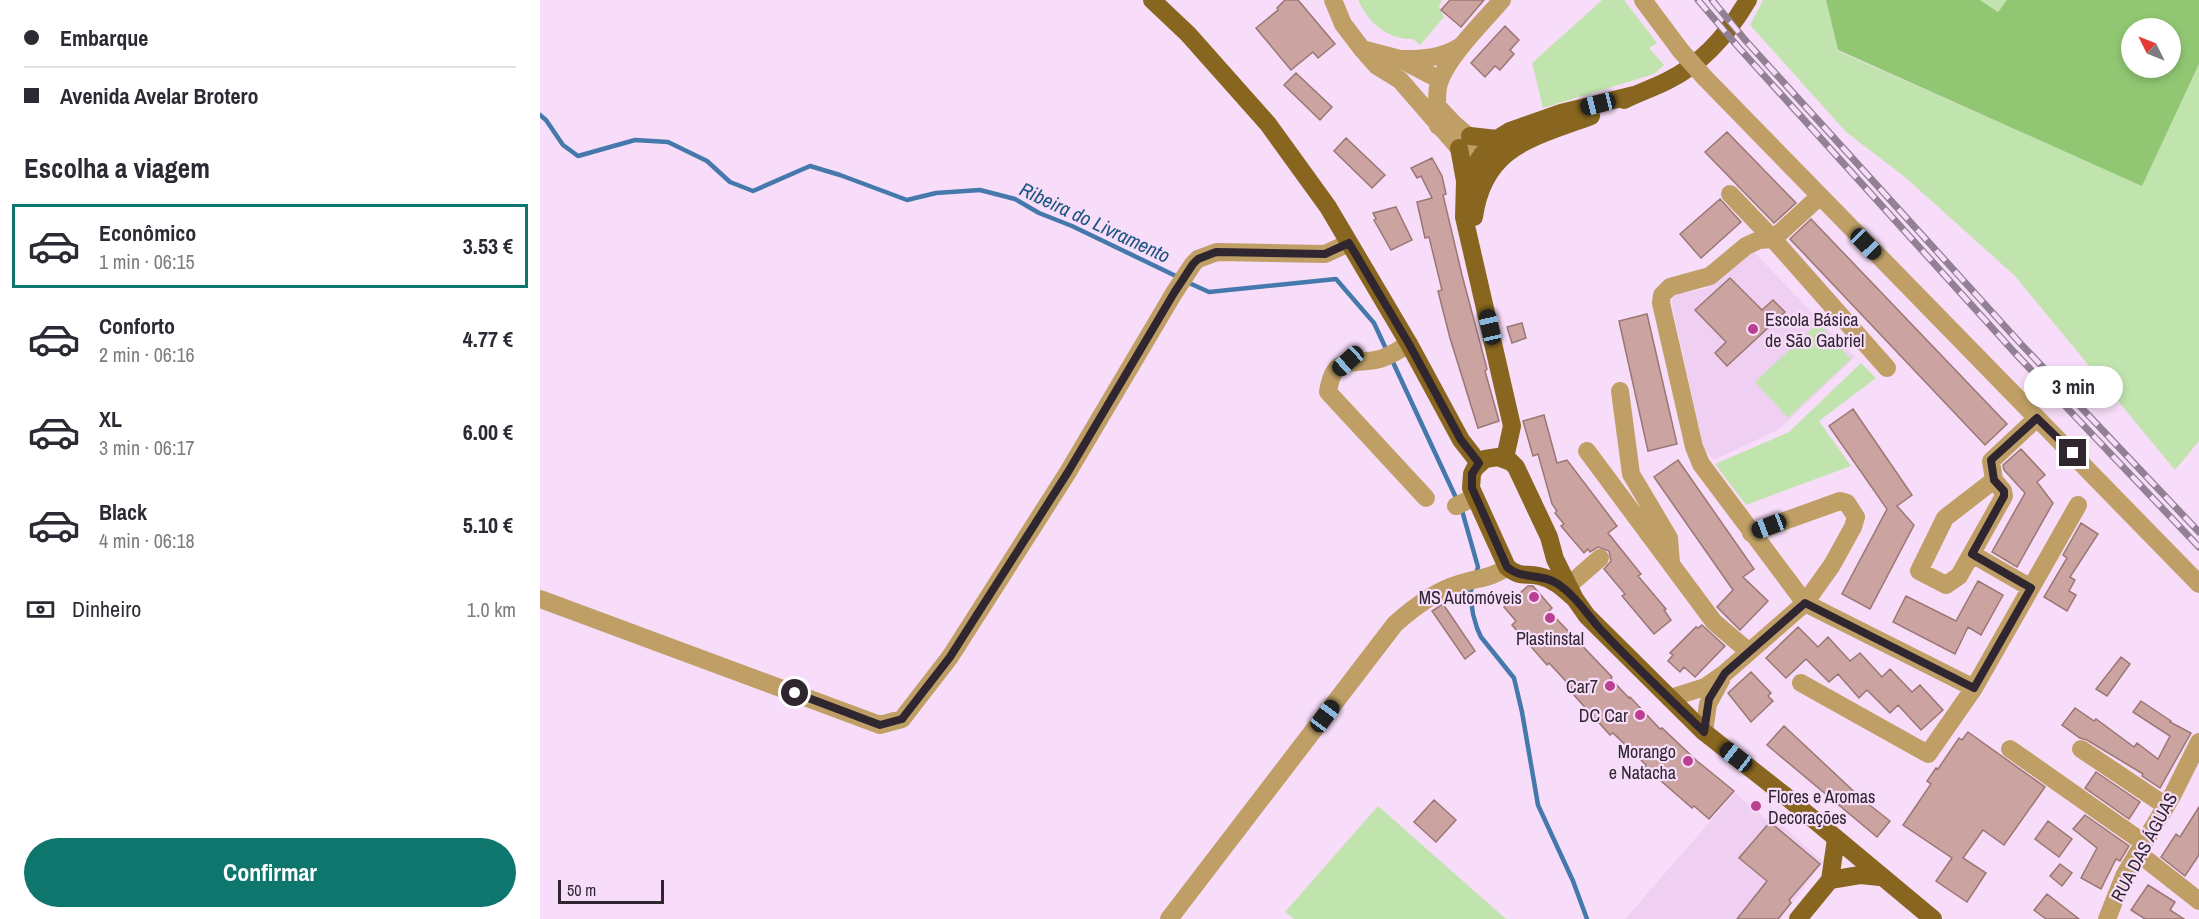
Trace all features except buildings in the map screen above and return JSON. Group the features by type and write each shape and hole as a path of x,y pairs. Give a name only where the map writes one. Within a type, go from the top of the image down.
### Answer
{"main road":[{"path":"1152,0 1188,34 1268,124 1328,207 1349,243 1399,350 1479,463"},
{"path":"1465,181 1488,159 1667,81 1704,56 1730,27 1748,0"},
{"path":"1505,458 1512,432 1511,415 1464,217 1465,142 1497,139 1510,131 1551,116 1634,95"},
{"path":"1470,240 1477,196 1488,159 1497,139"},
{"path":"1572,592 1559,584 1534,575 1519,575 1507,567 1466,501 1474,468 1479,463 1491,457 1505,458 1516,467 1551,543 1555,559 1587,616 1704,732 1933,919"},
{"path":"1534,575 1546,567 1552,556 1552,549"},
{"path":"1798,919 1830,879 1836,839"},
{"path":"1830,879 1860,875 1880,877"}],"street":[{"path":"1333,0 1339,17 1377,66 1400,80 1438,126 1465,142"},
{"path":"1438,126 1440,80 1466,43 1502,0"},
{"path":"1643,0 1681,51 1705,78 2199,584"},
{"path":"1400,59 1436,57 1450,53 1466,43"},
{"path":"1362,49 1400,59 1440,80"},
{"path":"1400,80 1419,84 1440,80"},
{"path":"1438,107 1453,123 1470,155 1488,159"},
{"path":"1731,194 1773,238 1887,368"},
{"path":"1820,196 1773,238 1759,240 1746,246 1710,276 1670,287 1662,295 1661,303 1694,447 1706,470 1805,603 1974,688"},
{"path":"540,599 880,725 902,719 956,648 1068,472 1193,264 1198,259 1216,252 1325,254 1349,243"},
{"path":"1399,350 1367,360 1348,361 1331,376 1328,392 1426,498"},
{"path":"1620,391 1631,474 1669,538 1672,565"},
{"path":"1994,480 1945,518 1919,571 1946,585 1959,576 2004,496 2004,491 1994,480 1991,460 2037,418"},
{"path":"1587,451 1714,622 1748,651"},
{"path":"1670,698 1705,687 1725,673 1805,603 1824,578 1853,527 1856,517 1847,503 1840,501 1751,533"},
{"path":"1801,683 1928,754 1974,688 2078,505"},
{"path":"1972,554 2031,588"},
{"path":"1572,592 1600,558"},
{"path":"1169,919 1395,624 1424,600 1457,584 1496,575 1507,567"},
{"path":"1704,732 1709,699 1725,673"},
{"name":"RUA DAS ÁGUAS","path":"2107,919 2124,876 2166,807 2199,742"},
{"path":"2010,749 2141,848 2199,901"},
{"path":"2081,749 2166,807"}],"shaded area":[{"name":"Escola Básica de São Gabriel","path":"1752,250 1855,357 1778,430 1714,460 1704,449 1671,301 1677,293 1705,289"},
{"path":"1735,793 1769,822 1774,818 1823,862 1780,919 1625,919"}],"green space":[{"path":"1358,0 1442,0 1439,7 1444,17 1420,45 1413,39 1395,36 1380,28 1367,16"},
{"path":"1602,0 1624,0 1657,43 1649,48 1664,65 1654,74 1543,108 1532,63"},
{"path":"1763,0 1826,0 1838,51 2142,185 2199,64 2199,441 2175,470 2014,275 1906,178 1846,132 1750,25"},
{"path":"1826,0 1980,0 1998,12 2007,0 2199,0 2199,64 2142,186 1838,50"},
{"path":"1980,0 2007,0 1998,12"},
{"path":"1818,323 1851,359 1788,418 1755,382"},
{"path":"1861,363 1876,378 1819,421 1851,466 1746,505 1715,464 1789,432"},
{"path":"1378,806 1506,919 1294,919 1285,912"}],"waterway":[{"name":"Ribeira do Livramento","path":"540,115 563,145 578,156 635,140 668,142 707,161 730,182 753,191 810,166 907,200 936,193 980,190 1015,199 1039,213 1072,226 1180,278"},
{"name":"Ribeira do Livramento","path":"1187,282 1209,292 1336,279 1374,323 1387,351"},
{"name":"Ribeira do Livramento","path":"1391,358 1457,500"},
{"name":"Ribeira do Livramento","path":"1461,507 1478,567 1476,574"},
{"name":"Ribeira do Livramento","path":"1473,585 1470,593 1477,628 1481,637 1514,678 1538,805 1573,881 1587,919"}],"railway":[{"path":"1698,0 2014,352 2199,547"},
{"path":"1712,0 1746,41 2020,343 2199,532"}],"place":[{"name":"Escola Básica de São Gabriel","path":"1753,329"},
{"name":"MS Automóveis","path":"1534,597"},
{"name":"Plastinstal","path":"1550,618"},
{"name":"Car7","path":"1610,686"},
{"name":"DC Car","path":"1640,715"},
{"name":"Morango e Natacha","path":"1688,761"},
{"name":"Flores e Aromas Decorações","path":"1756,806"}],"route":[{"path":"795,693 880,725 902,719 950,657 1068,472 1193,264 1198,259 1216,252 1325,254 1349,243 1433,386 1461,440 1479,463 1472,474 1472,488 1507,567 1519,575 1541,576 1559,584 1625,655 1704,732 1709,699 1725,673 1805,603 1942,674 1974,688 2031,588 1972,554 2004,496 2004,491 1994,480 1991,460 2037,418 2073,453"}]}
